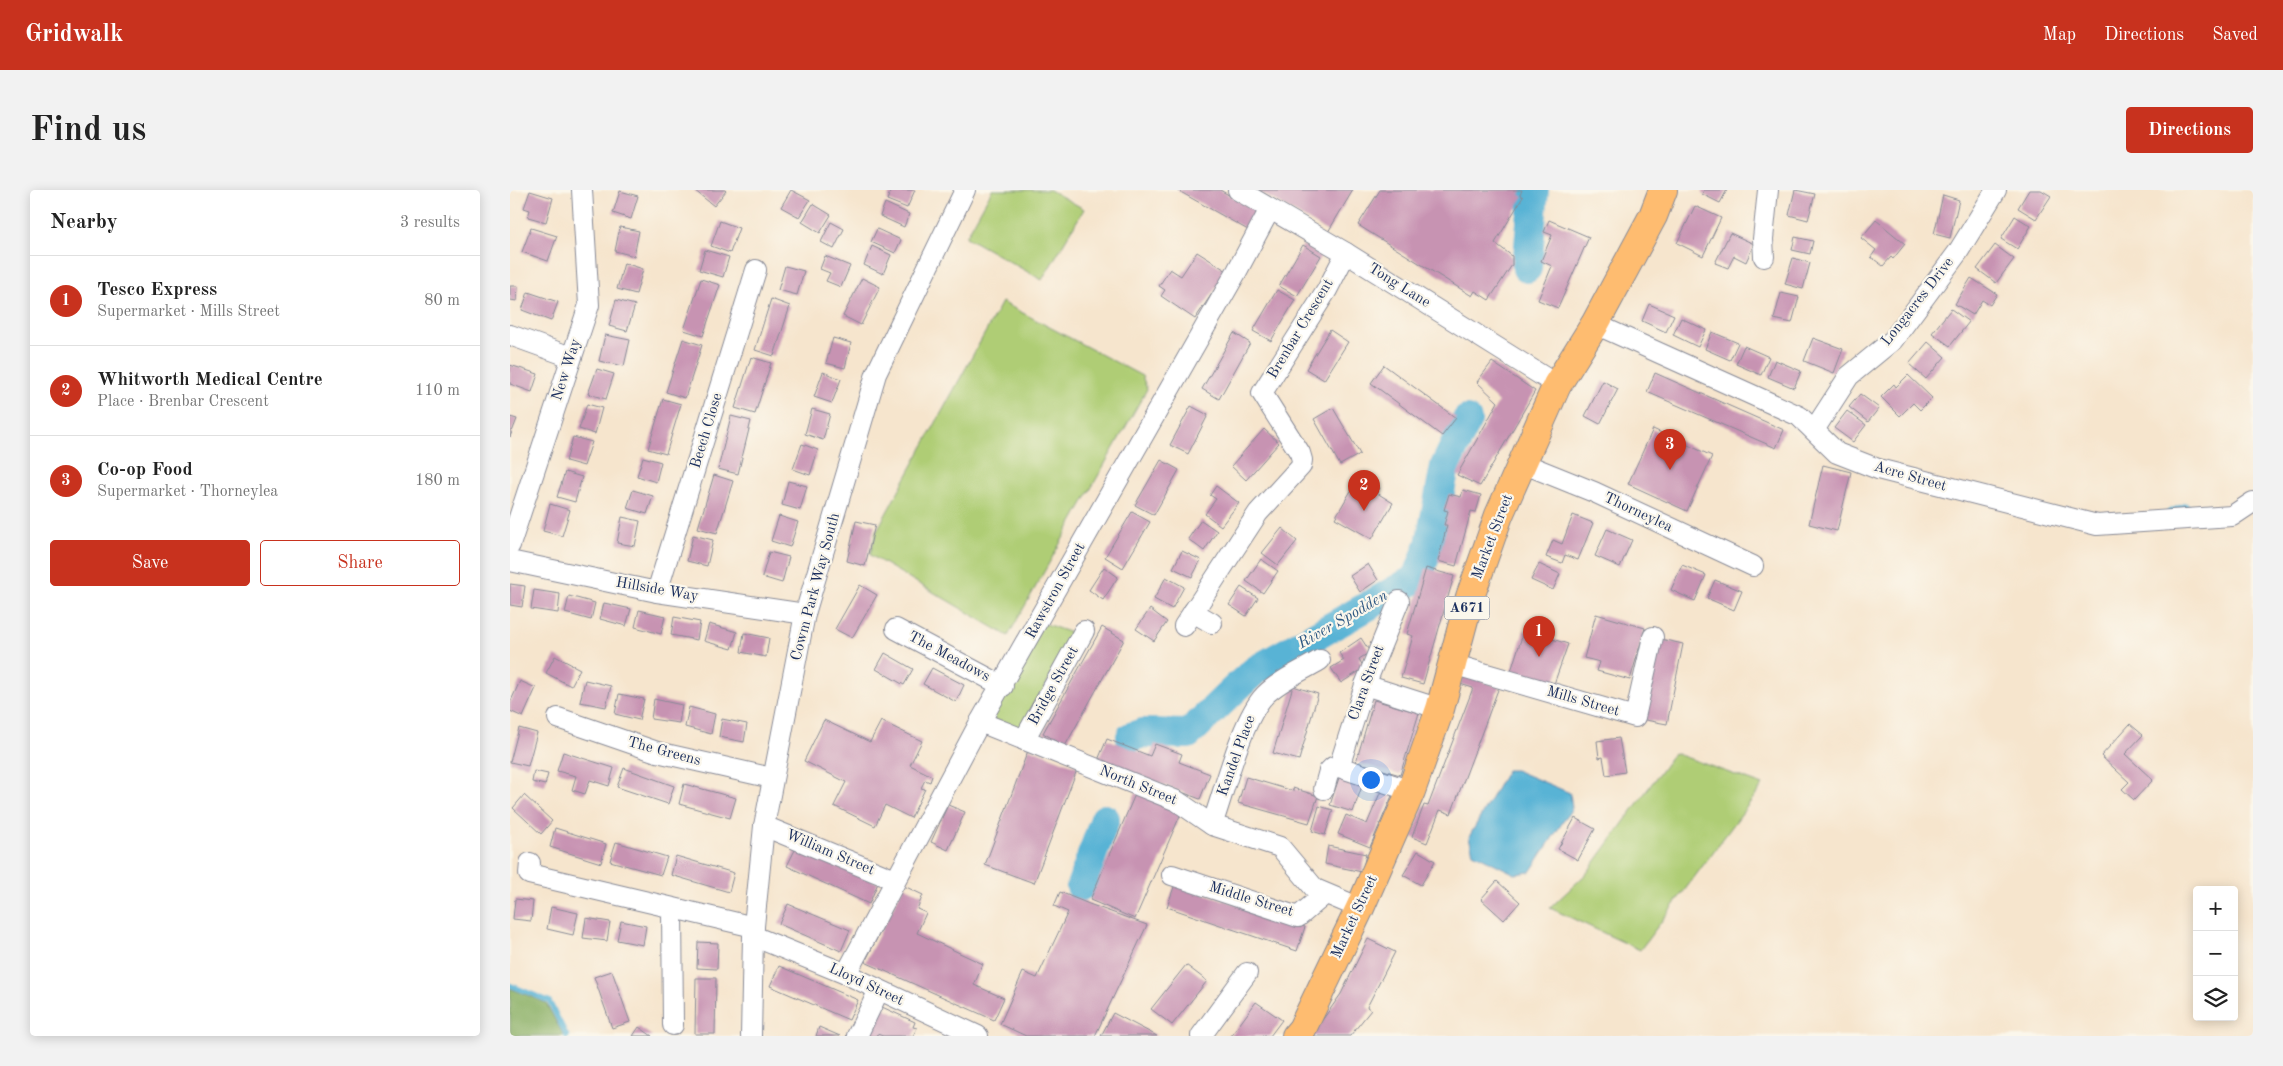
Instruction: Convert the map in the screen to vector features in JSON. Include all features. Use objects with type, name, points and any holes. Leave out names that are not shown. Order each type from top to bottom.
[{"type":"main road","name":"Market Street","points":[[1296,1036],[1302,1029],[1360,908],[1411,790],[1440,709],[1470,597],[1499,516],[1557,386],[1595,324],[1654,216],[1663,190]]},
{"type":"street","name":"New Way","points":[[510,545],[589,305],[582,190]]},
{"type":"street","name":"Cowm Park Way South","points":[[751,1036],[754,932],[764,826],[805,614],[876,374],[965,190]]},
{"type":"street","name":"Tong Lane","points":[[1238,190],[1346,253],[1557,386]]},
{"type":"street","points":[[1764,256],[1768,190]]},
{"type":"street","name":"Longacres Drive","points":[[1814,430],[1849,376],[1893,340],[1958,252],[1996,190]]},
{"type":"street","name":"Rawstron Street","points":[[846,974],[980,722],[1270,209]]},
{"type":"street","name":"Brenbar Crescent","points":[[1212,623],[1189,619],[1258,513],[1301,466],[1300,453],[1262,393],[1326,290],[1346,253]]},
{"type":"street","name":"Beech Close","points":[[657,592],[756,270]]},
{"type":"street","name":"Acre Street","points":[[1595,324],[1799,416],[1837,453],[1878,469],[2096,525],[2232,516],[2253,502]]},
{"type":"street","points":[[510,335],[571,357]]},
{"type":"street","name":"Thorneylea","points":[[1522,463],[1594,492],[1753,566]]},
{"type":"street","name":"Hillside Way","points":[[510,561],[657,592],[805,614]]},
{"type":"street","name":"Clara Street","points":[[1339,767],[1365,685],[1399,601]]},
{"type":"street","name":"The Meadows","points":[[896,628],[1002,686]]},
{"type":"street","name":"Bridge Street","points":[[1024,740],[1084,631]]},
{"type":"street","name":"Mills Street","points":[[1452,664],[1636,718],[1652,637]]},
{"type":"street","name":"Kandel Place","points":[[1212,825],[1244,732],[1258,702],[1276,686],[1320,660]]},
{"type":"street","points":[[1365,685],[1440,709]]},
{"type":"street","name":"The Greens","points":[[558,718],[657,752],[772,778]]},
{"type":"street","name":"North Street","points":[[980,722],[1177,801],[1212,825],[1280,847],[1308,882],[1324,895],[1360,908]]},
{"type":"street","points":[[1324,789],[1329,771],[1333,767],[1339,767],[1411,790]]},
{"type":"street","name":"William Street","points":[[764,826],[895,880]]},
{"type":"street","name":"Lloyd Street","points":[[530,863],[529,874],[672,908],[754,932],[978,1036]]},
{"type":"street","name":"Middle Street","points":[[1172,875],[1298,917],[1324,895]]},
{"type":"street","points":[[672,908],[673,1025]]},
{"type":"street","points":[[1201,1036],[1246,973]]},
{"type":"street","points":[[857,1036],[879,990]]},
{"type":"green space","points":[[992,190],[1050,190],[1084,209],[1042,280],[966,237]]},
{"type":"green space","points":[[1002,302],[1142,376],[1147,389],[1008,636],[870,555],[876,532]]},
{"type":"green space","points":[[1043,623],[1074,634],[1021,731],[992,719]]},
{"type":"green space","points":[[1674,753],[1763,785],[1640,950],[1550,908],[1587,873]]},
{"type":"green space","points":[[510,988],[546,1003],[564,1036],[510,1036]]},
{"type":"water","points":[[1507,770],[1515,770],[1570,793],[1572,808],[1530,872],[1515,874],[1473,853],[1469,837]]},
{"type":"building","points":[[694,190],[725,190],[726,191],[714,206]]},
{"type":"building","points":[[791,190],[810,200],[799,217],[781,207]]},
{"type":"building","points":[[891,190],[915,190],[907,208],[887,200]]},
{"type":"building","points":[[1177,190],[1220,190],[1258,212],[1248,230]]},
{"type":"building","points":[[1257,190],[1353,190],[1328,232]]},
{"type":"building","points":[[1380,190],[1522,190],[1520,195],[1523,197],[1495,243],[1512,256],[1512,265],[1489,300],[1475,291],[1472,296],[1358,225]]},
{"type":"building","points":[[1704,190],[1727,190],[1720,203],[1702,194]]},
{"type":"building","points":[[1795,190],[1815,194],[1808,220],[1789,215]]},
{"type":"building","points":[[2029,190],[2041,190],[2051,196],[2036,219],[2018,208]]},
{"type":"building","points":[[530,191],[553,198],[546,222],[528,217],[530,210],[524,208]]},
{"type":"building","points":[[620,191],[638,196],[631,219],[613,213]]},
{"type":"building","points":[[1943,195],[1959,200],[1950,238],[1934,234]]},
{"type":"building","points":[[885,203],[909,214],[904,227],[880,216]]},
{"type":"building","points":[[813,204],[831,215],[820,233],[802,222]]},
{"type":"building","points":[[1695,206],[1721,218],[1703,256],[1677,243]]},
{"type":"building","points":[[2015,216],[2031,226],[2017,249],[2001,239]]},
{"type":"building","points":[[1549,220],[1589,237],[1558,308],[1538,300],[1552,266],[1541,261],[1552,235],[1544,232]]},
{"type":"building","points":[[1876,220],[1905,244],[1893,259],[1891,257],[1883,266],[1871,257],[1876,250],[1861,238]]},
{"type":"building","points":[[720,221],[739,228],[730,253],[711,246]]},
{"type":"building","points":[[831,222],[844,229],[834,249],[821,242]]},
{"type":"building","points":[[620,227],[639,231],[634,256],[615,251]]},
{"type":"building","points":[[531,228],[557,236],[548,261],[522,252]]},
{"type":"building","points":[[877,229],[901,240],[895,253],[871,242]]},
{"type":"building","points":[[1730,233],[1754,244],[1746,262],[1734,256],[1728,268],[1715,263]]},
{"type":"building","points":[[1795,237],[1813,241],[1810,254],[1792,250]]},
{"type":"building","points":[[1303,245],[1321,256],[1297,296],[1279,286]]},
{"type":"building","points":[[1995,245],[2014,259],[1996,283],[1977,269]]},
{"type":"building","points":[[872,246],[891,255],[883,274],[864,265]]},
{"type":"building","points":[[705,250],[729,257],[723,277],[699,270]]},
{"type":"building","points":[[1197,252],[1227,271],[1195,319],[1161,296],[1165,290],[1159,286],[1170,269],[1181,276]]},
{"type":"building","points":[[825,256],[850,266],[841,287],[826,281],[830,273],[820,269]]},
{"type":"building","points":[[1793,258],[1810,263],[1803,289],[1785,284]]},
{"type":"building","points":[[624,263],[643,269],[636,294],[617,289]]},
{"type":"building","points":[[785,266],[804,271],[797,295],[778,290]]},
{"type":"building","points":[[862,278],[880,287],[861,325],[843,316]]},
{"type":"building","points":[[1971,278],[1997,294],[1990,305],[1982,300],[1973,315],[1955,304]]},
{"type":"building","points":[[701,279],[720,285],[703,336],[684,330]]},
{"type":"building","points":[[510,286],[518,286],[517,301],[510,300]]},
{"type":"building","points":[[1277,290],[1295,300],[1271,341],[1253,331]]},
{"type":"building","points":[[528,292],[558,302],[551,321],[522,310]]},
{"type":"building","points":[[1781,293],[1799,297],[1792,323],[1774,319]]},
{"type":"building","points":[[771,299],[790,306],[774,356],[755,350]]},
{"type":"building","points":[[616,300],[635,305],[627,331],[609,326]]},
{"type":"building","points":[[1649,304],[1674,315],[1666,332],[1642,321]]},
{"type":"building","points":[[1951,309],[1969,322],[1950,346],[1932,333]]},
{"type":"building","points":[[1681,318],[1706,330],[1698,347],[1673,335]]},
{"type":"building","points":[[1330,330],[1348,342],[1324,380],[1306,369]]},
{"type":"building","points":[[1712,332],[1738,343],[1730,360],[1705,349]]},
{"type":"building","points":[[1234,333],[1250,343],[1219,399],[1202,389]]},
{"type":"building","points":[[605,335],[630,340],[624,366],[599,361]]},
{"type":"building","points":[[833,338],[851,343],[845,368],[826,363]]},
{"type":"building","points":[[1813,338],[1843,349],[1834,373],[1804,361]]},
{"type":"building","points":[[683,339],[702,345],[685,398],[666,392]]},
{"type":"building","points":[[1928,342],[1945,357],[1926,379],[1909,364]]},
{"type":"building","points":[[1744,346],[1769,357],[1761,375],[1736,364]]},
{"type":"building","points":[[751,357],[771,363],[755,414],[735,408]]},
{"type":"building","points":[[1775,360],[1801,371],[1794,388],[1768,377]]},
{"type":"building","points":[[1492,362],[1535,391],[1480,486],[1457,475],[1498,402],[1477,382]]},
{"type":"building","points":[[510,365],[538,374],[532,392],[510,384]]},
{"type":"building","points":[[1384,365],[1456,418],[1442,436],[1371,383]]},
{"type":"building","points":[[597,369],[614,374],[606,399],[588,394]]},
{"type":"building","points":[[823,372],[841,379],[832,403],[814,397]]},
{"type":"building","points":[[1655,373],[1784,430],[1776,448],[1647,392]]},
{"type":"building","points":[[1908,375],[1932,398],[1920,410],[1913,403],[1900,416],[1881,397],[1894,384],[1896,387]]},
{"type":"building","points":[[1603,381],[1618,389],[1600,424],[1585,416]]},
{"type":"building","points":[[1860,394],[1879,408],[1868,422],[1849,407]]},
{"type":"building","points":[[663,399],[681,404],[666,454],[648,449]]},
{"type":"building","points":[[587,404],[602,408],[595,434],[579,429]]},
{"type":"building","points":[[1191,406],[1208,415],[1188,454],[1170,445]]},
{"type":"building","points":[[1333,408],[1360,454],[1340,465],[1314,419]]},
{"type":"building","points":[[812,409],[830,414],[823,440],[805,434]]},
{"type":"building","points":[[1847,411],[1866,425],[1853,442],[1834,428]]},
{"type":"building","points":[[731,416],[751,421],[738,474],[718,469]]},
{"type":"building","points":[[510,417],[517,419],[510,437]]},
{"type":"building","points":[[1264,429],[1279,443],[1246,480],[1231,466]]},
{"type":"building","points":[[1653,429],[1712,456],[1687,511],[1628,484]]},
{"type":"building","points":[[573,437],[592,442],[584,466],[566,461]]},
{"type":"building","points":[[802,444],[818,450],[810,475],[793,469]]},
{"type":"building","points":[[643,457],[661,462],[656,482],[637,476]]},
{"type":"building","points":[[1161,460],[1179,470],[1154,515],[1135,505]]},
{"type":"building","points":[[1823,465],[1851,472],[1837,531],[1809,524]]},
{"type":"building","points":[[565,472],[582,477],[575,502],[557,497]]},
{"type":"building","points":[[714,475],[733,481],[717,533],[698,528]]},
{"type":"building","points":[[1359,477],[1380,488],[1377,493],[1393,503],[1372,539],[1335,518]]},
{"type":"building","points":[[788,481],[807,486],[800,510],[782,505]]},
{"type":"building","points":[[1216,486],[1239,503],[1221,526],[1205,514],[1216,499],[1210,495]]},
{"type":"building","points":[[633,490],[653,496],[647,514],[627,508]]},
{"type":"building","points":[[1463,490],[1481,495],[1476,512],[1471,511],[1456,566],[1438,561],[1447,525],[1444,525],[1448,511],[1444,510],[1449,494],[1461,497]]},
{"type":"building","points":[[550,504],[570,510],[562,536],[543,531]]},
{"type":"building","points":[[1132,512],[1150,522],[1123,568],[1105,557]]},
{"type":"building","points":[[1573,515],[1593,523],[1578,560],[1565,555],[1562,563],[1546,557],[1553,540],[1562,544]]},
{"type":"building","points":[[779,516],[798,522],[790,547],[771,541]]},
{"type":"building","points":[[622,517],[640,521],[635,546],[617,543]]},
{"type":"building","points":[[1201,520],[1217,531],[1204,551],[1188,539]]},
{"type":"building","points":[[856,521],[875,525],[865,566],[847,561]]},
{"type":"building","points":[[1282,528],[1297,541],[1278,565],[1262,553]]},
{"type":"building","points":[[1607,529],[1632,540],[1620,567],[1595,556]]},
{"type":"building","points":[[693,535],[713,540],[707,566],[687,561]]},
{"type":"building","points":[[1182,551],[1201,560],[1192,577],[1173,568]]},
{"type":"building","points":[[769,552],[789,557],[782,583],[762,577]]},
{"type":"building","points":[[1261,559],[1278,571],[1263,593],[1246,581]]},
{"type":"building","points":[[1368,564],[1378,580],[1360,592],[1350,576]]},
{"type":"building","points":[[1539,564],[1560,574],[1553,590],[1531,580]]},
{"type":"building","points":[[1682,565],[1706,575],[1695,601],[1671,590]]},
{"type":"building","points":[[1104,567],[1118,577],[1103,600],[1089,590]]},
{"type":"building","points":[[1426,568],[1454,576],[1423,684],[1401,678],[1413,636],[1407,634]]},
{"type":"building","points":[[1166,577],[1184,587],[1172,609],[1154,599]]},
{"type":"building","points":[[1715,580],[1742,591],[1734,610],[1707,598]]},
{"type":"building","points":[[510,584],[525,586],[522,607],[510,605]]},
{"type":"building","points":[[860,585],[877,595],[852,638],[835,629]]},
{"type":"building","points":[[1241,587],[1258,598],[1246,616],[1229,605]]},
{"type":"building","points":[[534,590],[560,594],[558,613],[531,609]]},
{"type":"building","points":[[569,596],[595,603],[591,620],[565,613]]},
{"type":"building","points":[[604,603],[631,609],[626,626],[600,619]]},
{"type":"building","points":[[1150,609],[1167,622],[1154,641],[1136,629]]},
{"type":"building","points":[[639,610],[665,616],[661,634],[635,627]]},
{"type":"building","points":[[1596,614],[1645,628],[1630,680],[1597,671],[1600,662],[1584,658]]},
{"type":"building","points":[[674,617],[700,622],[697,640],[671,635]]},
{"type":"building","points":[[709,624],[737,632],[732,649],[704,641]]},
{"type":"building","points":[[1102,627],[1124,640],[1065,746],[1043,733]]},
{"type":"building","points":[[1524,630],[1568,644],[1554,684],[1511,671]]},
{"type":"building","points":[[744,633],[769,638],[766,657],[741,652]]},
{"type":"building","points":[[1361,638],[1370,652],[1359,659],[1364,668],[1341,683],[1331,668],[1344,660],[1339,653]]},
{"type":"building","points":[[1656,638],[1683,644],[1667,724],[1640,719]]},
{"type":"building","points":[[885,653],[913,669],[904,685],[876,669]]},
{"type":"building","points":[[555,656],[580,669],[571,686],[546,673]]},
{"type":"building","points":[[932,668],[964,685],[956,702],[923,684]]},
{"type":"building","points":[[1464,674],[1499,687],[1451,814],[1440,810],[1427,843],[1412,837],[1424,805],[1428,806],[1473,688],[1460,684]]},
{"type":"building","points":[[585,680],[611,686],[606,707],[580,702]]},
{"type":"building","points":[[520,681],[536,688],[523,717],[510,711],[510,703]]},
{"type":"building","points":[[1293,686],[1318,694],[1299,760],[1273,753]]},
{"type":"building","points":[[619,694],[644,699],[639,720],[615,714]]},
{"type":"building","points":[[654,699],[682,705],[679,723],[651,719]]},
{"type":"building","points":[[1374,700],[1419,713],[1400,775],[1356,762]]},
{"type":"building","points":[[689,707],[715,714],[711,734],[685,727]]},
{"type":"building","points":[[722,719],[747,724],[744,742],[719,737]]},
{"type":"building","points":[[824,720],[870,742],[881,721],[922,741],[910,765],[932,776],[930,782],[925,780],[921,788],[925,789],[911,818],[885,805],[875,826],[834,806],[846,782],[804,761]]},
{"type":"building","points":[[2130,724],[2143,735],[2125,754],[2153,780],[2134,800],[2122,789],[2129,782],[2101,756]]},
{"type":"building","points":[[519,728],[537,733],[528,766],[510,762]]},
{"type":"building","points":[[1619,738],[1625,772],[1606,775],[1603,757],[1599,758],[1597,741]]},
{"type":"building","points":[[1107,739],[1150,756],[1155,744],[1182,754],[1179,762],[1210,774],[1200,799],[1098,760]]},
{"type":"building","points":[[1029,748],[1078,767],[1034,883],[985,865]]},
{"type":"building","points":[[563,752],[614,768],[609,786],[590,780],[585,794],[572,790],[576,776],[557,771]]},
{"type":"building","points":[[624,768],[674,786],[668,804],[617,787]]},
{"type":"building","points":[[534,771],[548,774],[545,785],[532,782]]},
{"type":"building","points":[[1341,772],[1364,780],[1353,812],[1330,805]]},
{"type":"building","points":[[1246,777],[1293,791],[1293,788],[1318,796],[1309,823],[1238,803]]},
{"type":"building","points":[[684,784],[736,798],[730,818],[679,804]]},
{"type":"building","points":[[1383,786],[1394,791],[1370,847],[1338,834],[1346,815],[1367,824]]},
{"type":"building","points":[[1136,792],[1182,811],[1135,919],[1090,900]]},
{"type":"building","points":[[524,795],[552,821],[541,834],[513,808]]},
{"type":"building","points":[[948,805],[965,812],[948,850],[931,842]]},
{"type":"building","points":[[1319,806],[1333,810],[1325,835],[1312,831]]},
{"type":"building","points":[[1575,818],[1595,829],[1578,860],[1558,849]]},
{"type":"building","points":[[555,828],[606,844],[601,863],[550,847]]},
{"type":"building","points":[[616,842],[667,857],[661,875],[610,861]]},
{"type":"building","points":[[797,846],[878,883],[869,904],[787,866]]},
{"type":"building","points":[[1328,846],[1366,854],[1362,872],[1325,864]]},
{"type":"building","points":[[1418,851],[1435,861],[1421,885],[1403,875]]},
{"type":"building","points":[[676,856],[734,873],[729,892],[671,875]]},
{"type":"building","points":[[1497,881],[1520,902],[1504,920],[1481,899]]},
{"type":"building","points":[[1175,884],[1305,927],[1297,951],[1167,907]]},
{"type":"building","points":[[904,886],[923,895],[917,909],[926,913],[917,933],[983,964],[974,985],[1004,998],[994,1020],[865,962]]},
{"type":"building","points":[[1060,892],[1147,925],[1095,1036],[1026,1036],[1000,1024],[1023,972],[1037,978],[1068,912],[1054,906]]},
{"type":"building","points":[[515,899],[533,901],[531,921],[513,919]]},
{"type":"building","points":[[788,904],[850,930],[841,951],[779,924]]},
{"type":"building","points":[[551,907],[578,913],[573,935],[547,929]]},
{"type":"building","points":[[586,918],[610,922],[607,941],[583,938]]},
{"type":"building","points":[[621,921],[646,926],[643,945],[617,940]]},
{"type":"building","points":[[1368,939],[1395,952],[1367,1007],[1371,1010],[1350,1036],[1311,1036],[1341,994]]},
{"type":"building","points":[[698,942],[718,943],[717,969],[697,968]]},
{"type":"building","points":[[1186,965],[1207,981],[1172,1025],[1151,1009]]},
{"type":"building","points":[[779,966],[858,1000],[849,1020],[770,986]]},
{"type":"building","points":[[612,971],[630,1022],[612,1028],[594,977]]},
{"type":"building","points":[[696,978],[716,978],[715,1034],[695,1034]]},
{"type":"building","points":[[1256,1002],[1282,1020],[1270,1036],[1231,1036]]},
{"type":"building","points":[[882,1007],[915,1022],[913,1027],[917,1028],[913,1036],[883,1036],[877,1034],[876,1036],[868,1036]]},
{"type":"building","points":[[1113,1013],[1157,1036],[1101,1036]]},
{"type":"building","points":[[639,1027],[652,1036],[633,1036]]},
{"type":"building","points":[[819,1027],[840,1036],[816,1036]]},
{"type":"waterway","name":"River Spodden","points":[[1527,268],[1534,190]]},
{"type":"waterway","name":"River Spodden","points":[[1131,737],[1143,733],[1188,734],[1256,670],[1417,578],[1430,544],[1445,466],[1467,420]]},
{"type":"waterway","points":[[2169,512],[2185,505],[2198,510]]},
{"type":"waterway","name":"River Spodden","points":[[1081,886],[1105,819]]},
{"type":"waterway","points":[[510,985],[549,1001],[567,1036]]},
{"type":"place","name":"Co-op Food","points":[[1670,470]]},
{"type":"place","name":"Whitworth Medical Centre","points":[[1364,511]]},
{"type":"place","name":"Tesco Express","points":[[1539,657]]}]
